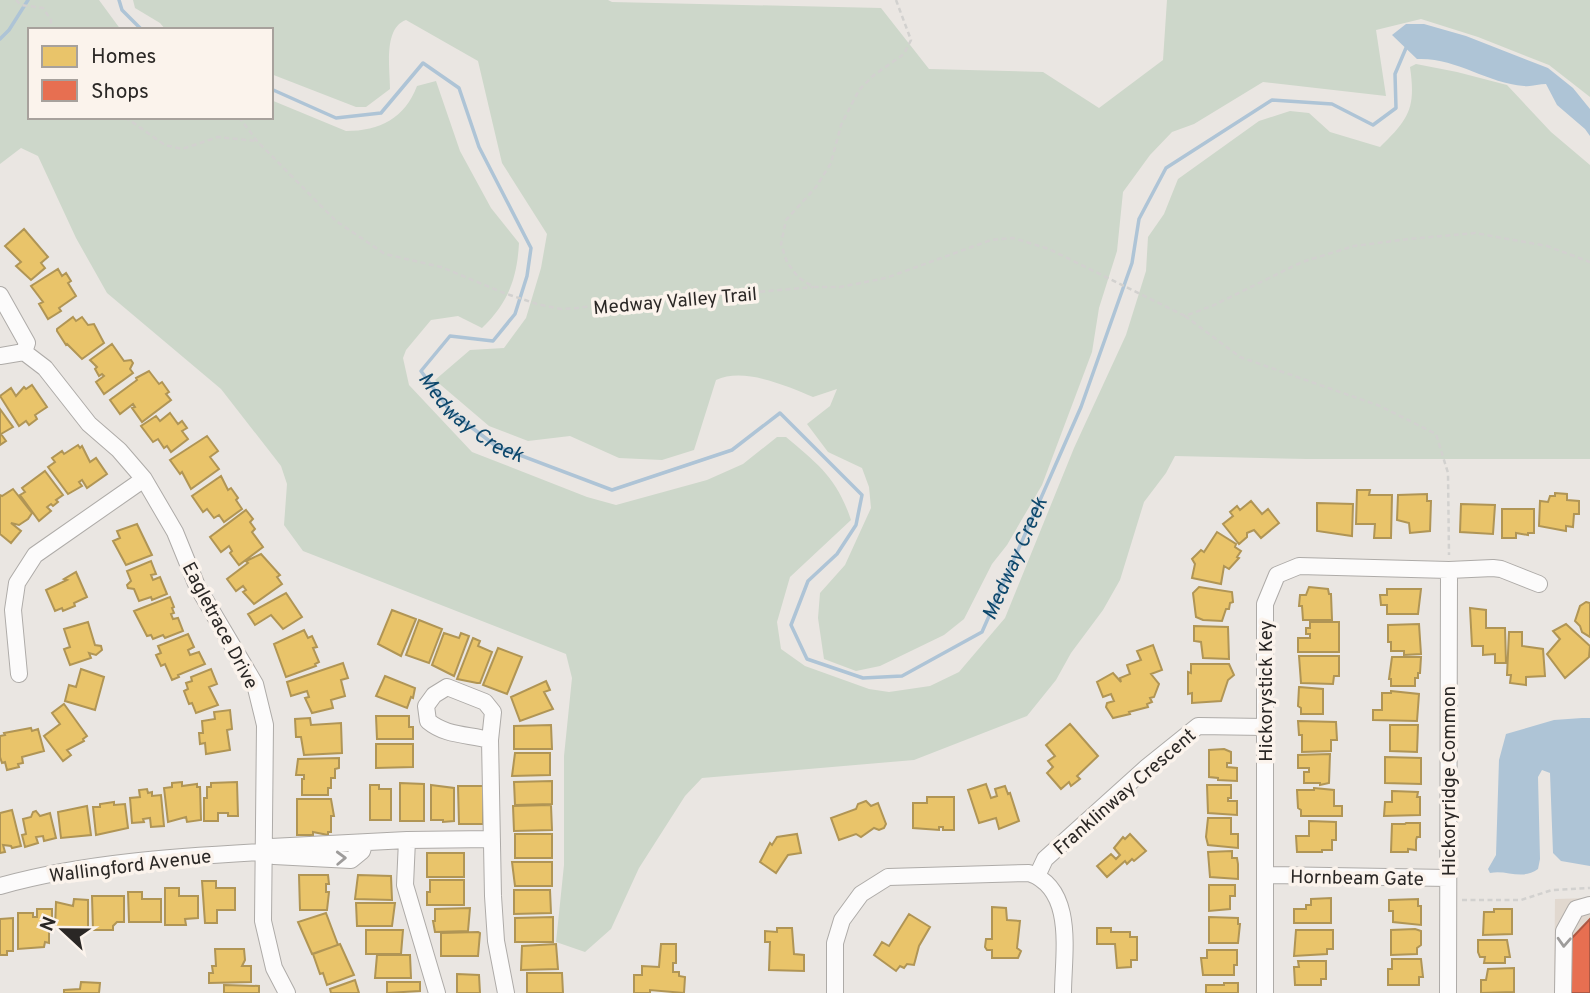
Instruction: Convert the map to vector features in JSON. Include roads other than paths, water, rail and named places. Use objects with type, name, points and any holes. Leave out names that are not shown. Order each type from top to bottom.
[{"type":"street","points":[[0,295],[27,344],[24,352],[0,356]]},
{"type":"street","name":"Eagletrace Drive","points":[[24,352],[45,368],[89,424],[119,450],[144,479],[175,532],[197,586],[255,684],[265,725],[263,921],[274,968],[287,993]]},
{"type":"street","points":[[19,674],[13,610],[18,583],[35,555],[144,479]]},
{"type":"street","name":"Hickorystick Key","points":[[1265,993],[1265,604],[1276,575],[1299,566],[1501,569],[1539,584]]},
{"type":"street","name":"Hickoryridge Common","points":[[1448,993],[1449,570]]},
{"type":"street","name":"Franklinway Crescent","points":[[1037,876],[1045,859],[1147,767],[1198,726],[1265,727]]},
{"type":"street","points":[[490,740],[496,941],[506,993]]},
{"type":"street","points":[[437,993],[405,885],[407,840],[492,839]]},
{"type":"street","name":"Wallingford Avenue","points":[[0,886],[30,878],[156,858],[262,852],[274,856],[351,860],[362,851],[364,844],[407,840]]},
{"type":"street","points":[[835,993],[835,943],[842,920],[861,894],[888,877],[1029,873],[1037,876],[1056,895],[1063,915],[1063,993]]},
{"type":"street","name":"Hornbeam Gate","points":[[1265,876],[1448,878]]},
{"type":"street","points":[[1563,993],[1564,931],[1576,909],[1590,905]]},
{"type":"water","points":[[1406,24],[1424,24],[1466,36],[1548,68],[1573,88],[1590,109],[1590,136],[1557,105],[1546,84],[1510,84],[1445,62],[1417,59],[1392,35]]},
{"type":"water","points":[[1590,718],[1590,866],[1561,861],[1553,853],[1550,773],[1542,770],[1538,777],[1538,869],[1526,874],[1490,873],[1488,869],[1496,855],[1499,760],[1506,734],[1554,720]]},
{"type":"waterway","points":[[0,39],[28,0]]},
{"type":"waterway","name":"Medway Creek","points":[[119,0],[122,10],[140,28]]},
{"type":"waterway","name":"Medway Creek","points":[[273,90],[336,118],[381,113],[423,63],[459,88],[479,147],[531,248],[527,276],[515,314],[493,341],[450,336],[421,371],[450,411],[496,446],[612,490],[732,450],[780,413],[862,495],[856,525],[837,554],[808,581],[791,625],[807,659],[863,678],[902,676],[982,632],[1081,407],[1132,263],[1139,219],[1166,168],[1272,100],[1332,104],[1373,125],[1396,108],[1395,74],[1406,48]]}]
